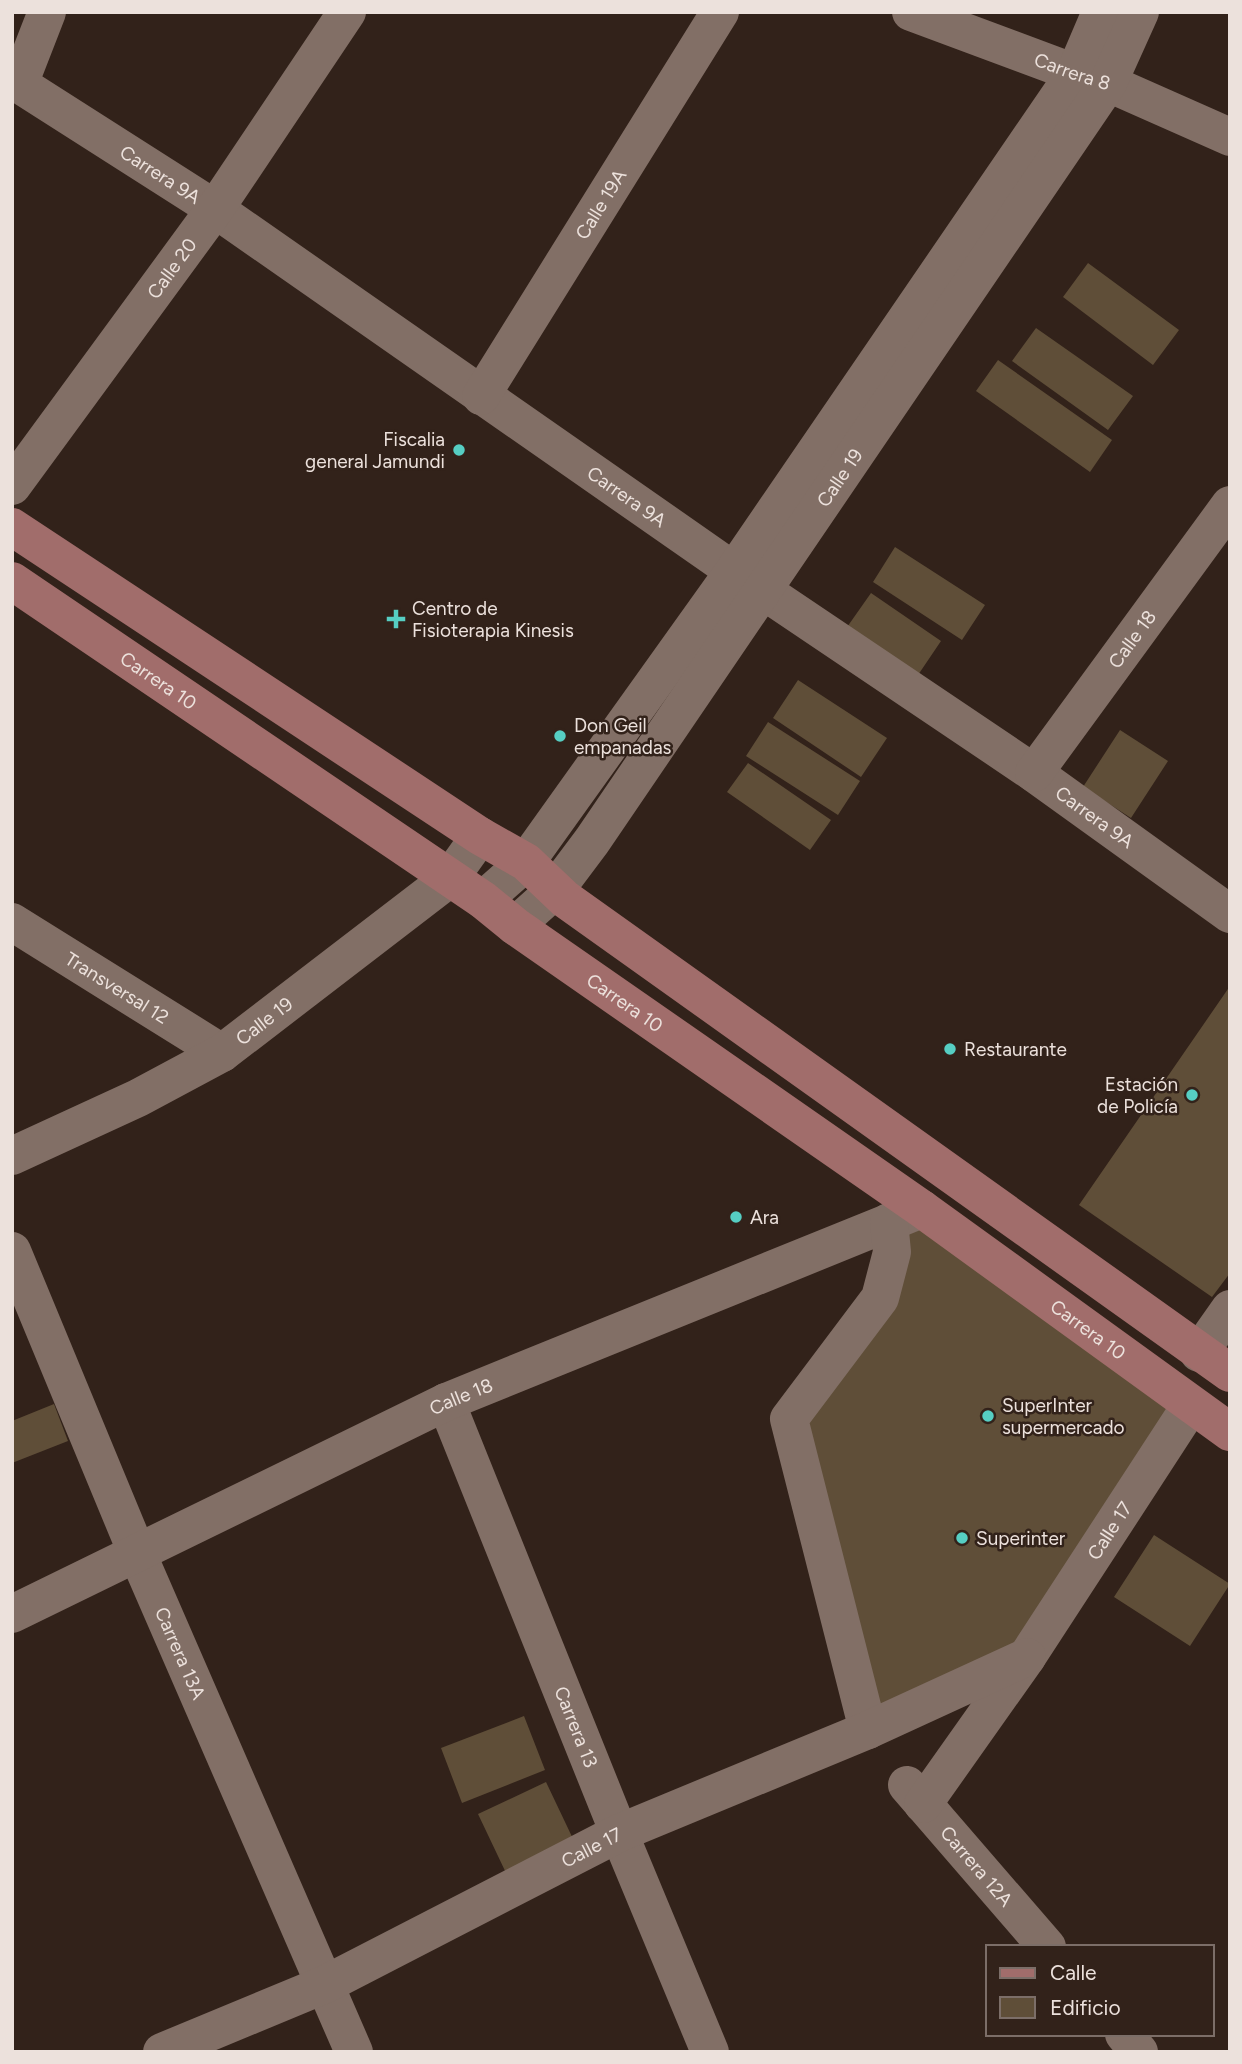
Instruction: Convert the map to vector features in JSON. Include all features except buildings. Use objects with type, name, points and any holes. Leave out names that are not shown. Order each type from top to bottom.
[{"type":"main road","points":[[12,527],[480,836],[526,862],[565,899],[1214,1363]]},
{"type":"main road","name":"Carrera 10","points":[[12,581],[483,901],[906,1215],[1230,1432]]},
{"type":"street","name":"Carrera 9A","points":[[47,12],[19,84],[215,209],[481,396],[1034,772],[1230,914]]},
{"type":"street","name":"Calle 20","points":[[12,486],[215,209],[347,12]]},
{"type":"street","name":"Calle 19A","points":[[481,396],[720,12]]},
{"type":"street","name":"Carrera 8","points":[[911,12],[1092,78],[1230,137]]},
{"type":"street","name":"Calle 19","points":[[1092,78],[1101,12]]},
{"type":"street","name":"Calle 19","points":[[515,926],[556,889],[592,841],[749,580],[1092,78],[1140,12]]},
{"type":"street","name":"Calle 18","points":[[1034,772],[1228,513]]},
{"type":"street","name":"Calle 19","points":[[483,901],[526,862],[749,580]]},
{"type":"street","name":"Calle 19","points":[[12,1156],[138,1098],[222,1053],[450,878],[480,836]]},
{"type":"street","name":"Transversal 12","points":[[12,922],[222,1053]]},
{"type":"street","name":"Calle 18","points":[[12,1614],[446,1402],[906,1215]]},
{"type":"street","points":[[868,1730],[789,1419],[880,1298],[892,1252],[906,1215]]},
{"type":"street","name":"Carrera 13A","points":[[12,1251],[137,1553],[354,2052]]},
{"type":"street","points":[[1214,1363],[1230,1309]]},
{"type":"street","name":"Carrera 13","points":[[446,1402],[710,2052]]},
{"type":"street","name":"Calle 17","points":[[915,1794],[1027,1657],[1191,1405]]},
{"type":"street","name":"Calle 17","points":[[162,2052],[326,1984],[619,1833],[868,1730],[1027,1657]]},
{"type":"street","name":"Carrera 12A","points":[[915,1794],[1045,1945]]},
{"type":"street","points":[[1126,2036],[1139,2052]]},
{"type":"place","name":"Fiscalia general Jamundi","points":[[459,450]]},
{"type":"place","name":"Centro de Fisioterapia Kinesis","points":[[396,619]]},
{"type":"place","name":"Don Geil empanadas","points":[[560,736]]},
{"type":"place","name":"Restaurante","points":[[950,1049]]},
{"type":"place","name":"Estación de Policía","points":[[1192,1095]]},
{"type":"place","name":"Ara","points":[[736,1217]]},
{"type":"place","name":"SuperInter supermercado","points":[[988,1416]]},
{"type":"place","name":"Superinter","points":[[962,1538]]}]
